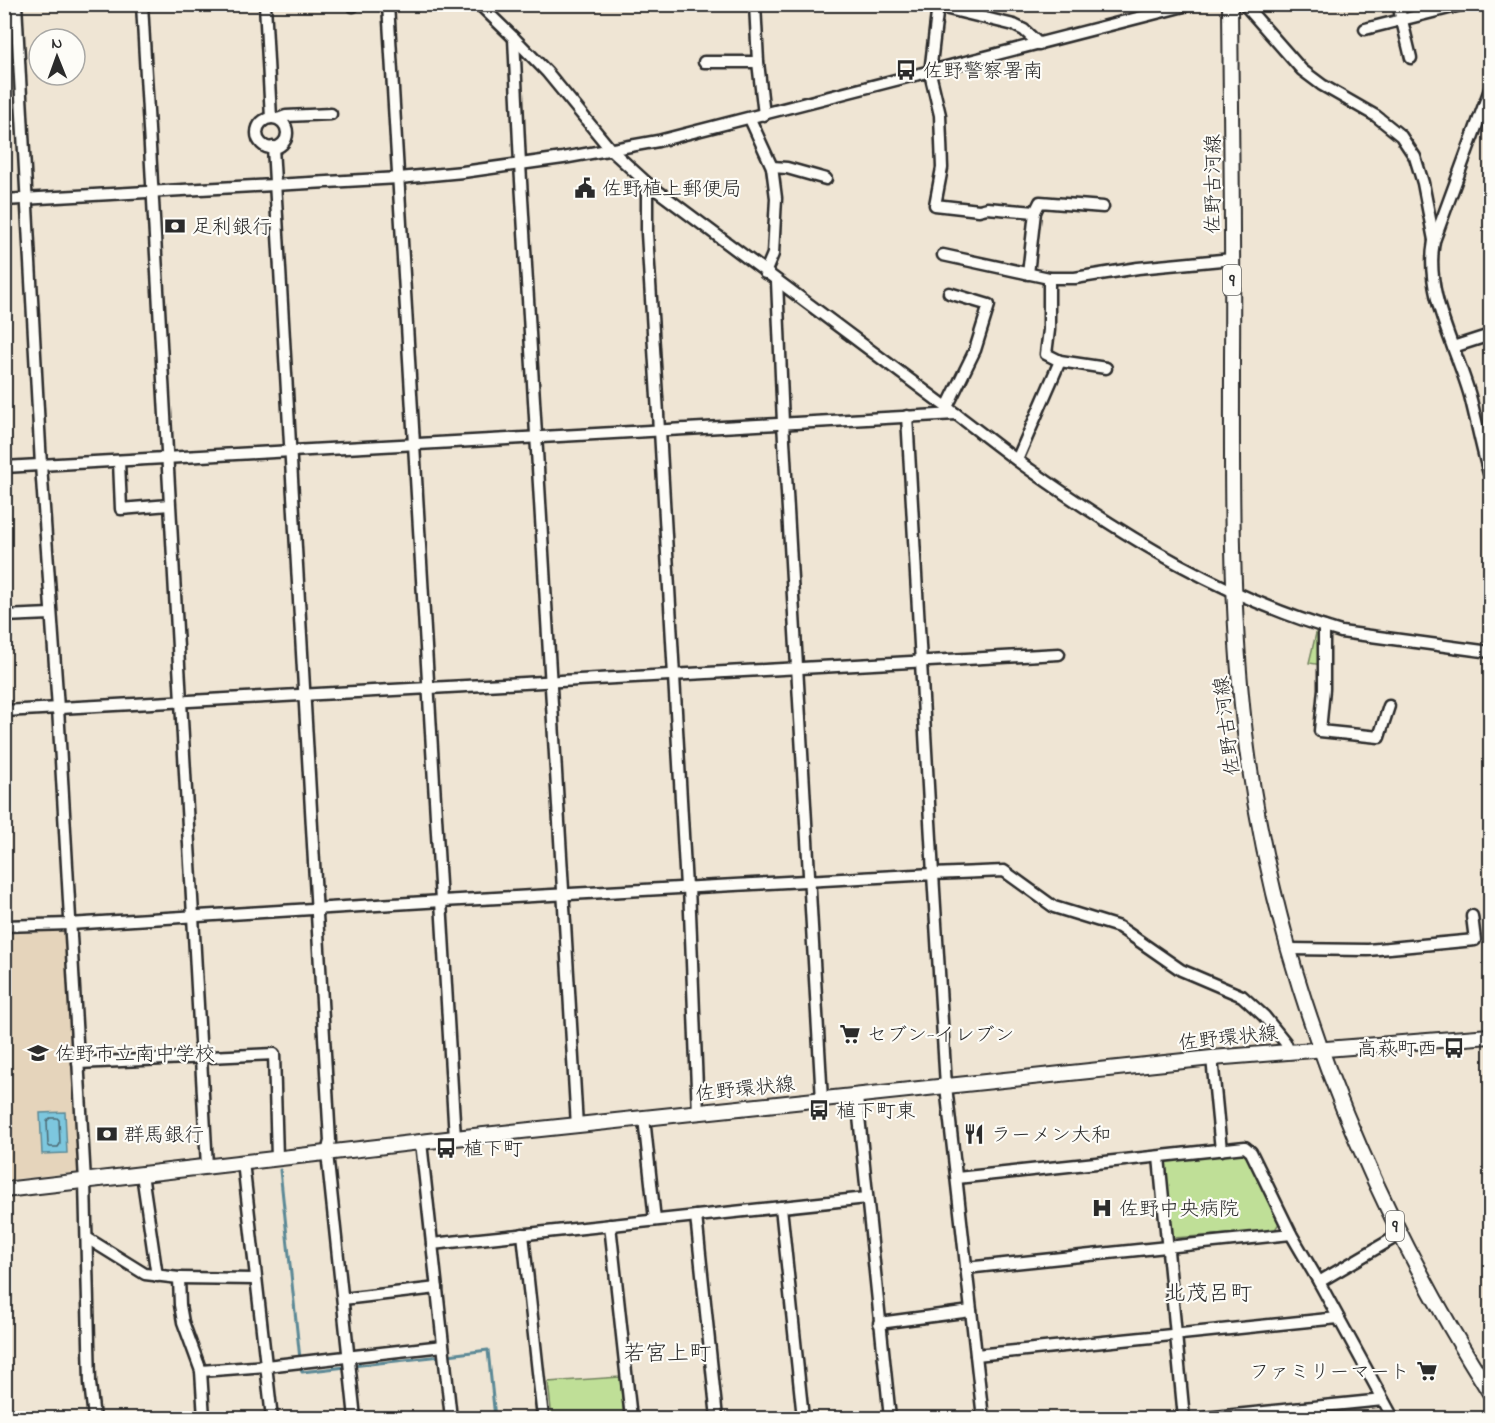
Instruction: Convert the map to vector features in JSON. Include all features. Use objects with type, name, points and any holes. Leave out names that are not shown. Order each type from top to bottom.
[{"type":"main road","name":"佐野古河線","points":[[1230,4],[1233,592],[1247,751],[1267,862],[1289,949],[1344,1115],[1400,1235],[1435,1302],[1491,1393]]},
{"type":"main road","name":"佐野環状線","points":[[4,1190],[455,1138],[1212,1058],[1491,1036]]},
{"type":"street","points":[[16,4],[41,465],[58,708],[85,1181],[90,1383],[94,1419]]},
{"type":"street","points":[[142,4],[207,1166]]},
{"type":"street","points":[[265,4],[274,118],[285,126],[286,136],[280,145],[273,147],[262,144],[257,135],[260,123],[274,118],[285,116],[332,114]]},
{"type":"street","points":[[388,4],[455,1138]]},
{"type":"street","points":[[479,4],[547,72],[611,150],[646,183],[1017,460],[1140,543],[1233,592],[1324,627],[1341,632],[1491,652]]},
{"type":"street","points":[[755,4],[764,115]]},
{"type":"street","points":[[4,200],[399,178],[520,164],[611,150],[750,119],[1192,4]]},
{"type":"street","points":[[1244,4],[1302,70],[1322,85],[1376,116],[1401,136],[1415,157],[1423,183],[1434,241]]},
{"type":"street","points":[[1398,4],[1411,58]]},
{"type":"street","points":[[1365,29],[1466,4]]},
{"type":"street","points":[[1035,212],[987,208],[979,210],[935,205],[942,168],[937,100],[930,73],[935,5],[1014,25],[1024,30],[1039,44]]},
{"type":"street","points":[[514,38],[577,1126]]},
{"type":"street","points":[[704,62],[758,62]]},
{"type":"street","points":[[1490,473],[1469,394],[1432,279],[1431,256],[1434,241],[1485,121],[1491,89]]},
{"type":"street","points":[[750,119],[772,167],[776,198],[773,254],[765,273]]},
{"type":"street","points":[[273,147],[330,1141],[327,1153],[355,1419]]},
{"type":"street","points":[[772,167],[787,168],[826,179]]},
{"type":"street","points":[[646,183],[698,1113]]},
{"type":"street","points":[[1028,274],[1035,212],[1040,202],[1103,207]]},
{"type":"street","points":[[943,255],[1049,278],[1075,278],[1138,268],[1232,259]]},
{"type":"street","points":[[1049,278],[1049,330],[1046,354],[1060,361],[1106,368]]},
{"type":"street","points":[[777,281],[796,667],[822,1100]]},
{"type":"street","points":[[947,407],[975,351],[989,306],[950,293]]},
{"type":"street","points":[[1453,347],[1491,336]]},
{"type":"street","points":[[1017,460],[1060,361]]},
{"type":"street","points":[[4,467],[956,414]]},
{"type":"street","points":[[907,416],[946,1086],[983,1419]]},
{"type":"street","points":[[119,461],[121,509],[169,506]]},
{"type":"street","points":[[4,616],[51,614]]},
{"type":"street","points":[[1324,627],[1324,689],[1320,731],[1379,737],[1389,706]]},
{"type":"street","points":[[4,711],[1059,654]]},
{"type":"street","points":[[4,926],[1004,871],[1054,907],[1119,927],[1181,970],[1242,996],[1264,1016],[1285,1042],[1289,1051]]},
{"type":"street","points":[[1289,949],[1368,950],[1475,940],[1472,916]]},
{"type":"street","points":[[78,1064],[274,1054],[277,1158]]},
{"type":"street","points":[[1212,1058],[1221,1150]]},
{"type":"street","points":[[857,1097],[890,1419]]},
{"type":"street","points":[[644,1118],[655,1220]]},
{"type":"street","points":[[421,1142],[451,1419]]},
{"type":"street","points":[[957,1178],[1245,1147],[1251,1152],[1291,1234],[1393,1419]]},
{"type":"street","points":[[1159,1157],[1184,1419]]},
{"type":"street","points":[[243,1162],[272,1419]]},
{"type":"street","points":[[142,1174],[156,1276]]},
{"type":"street","points":[[432,1244],[867,1198]]},
{"type":"street","points":[[781,1207],[803,1419]]},
{"type":"street","points":[[696,1216],[717,1419]]},
{"type":"street","points":[[610,1225],[631,1419]]},
{"type":"street","points":[[523,1234],[543,1419]]},
{"type":"street","points":[[966,1268],[1291,1234]]},
{"type":"street","points":[[1319,1282],[1400,1235]]},
{"type":"street","points":[[87,1238],[145,1274],[179,1278],[255,1279]]},
{"type":"street","points":[[179,1278],[183,1322],[201,1371],[204,1419]]},
{"type":"street","points":[[343,1299],[437,1288]]},
{"type":"street","points":[[879,1323],[970,1311]]},
{"type":"street","points":[[976,1355],[1338,1318]]},
{"type":"street","points":[[201,1371],[443,1346]]},
{"type":"street","points":[[1204,1419],[1383,1400]]},
{"type":"shaded area","name":"佐野市立南中学校","points":[[64,931],[78,1172],[5,1180],[5,934]]},
{"type":"green space","points":[[1317,629],[1322,634],[1322,665],[1309,663]]},
{"type":"green space","points":[[1244,1152],[1280,1222],[1274,1231],[1172,1238],[1164,1161]]},
{"type":"green space","points":[[620,1377],[624,1418],[552,1418],[548,1382]]},
{"type":"water","points":[[65,1112],[67,1153],[42,1154],[40,1113]]},
{"type":"waterway","points":[[280,1170],[300,1359]]},
{"type":"waterway","points":[[448,1355],[488,1350],[495,1418]]},
{"type":"waterway","points":[[352,1366],[441,1356]]},
{"type":"waterway","points":[[301,1366],[302,1372],[346,1367]]},
{"type":"place","name":"佐野警察署南","points":[[906,70]]},
{"type":"place","name":"佐野植上郵便局","points":[[585,188]]},
{"type":"place","name":"足利銀行","points":[[175,226]]},
{"type":"place","name":"セブン-イレブン","points":[[850,1034]]},
{"type":"place","name":"高萩町西","points":[[1454,1048]]},
{"type":"place","name":"佐野市立南中学校","points":[[38,1053]]},
{"type":"place","name":"植下町東","points":[[819,1110]]},
{"type":"place","name":"群馬銀行","points":[[107,1134]]},
{"type":"place","name":"ラーメン大和","points":[[974,1134]]},
{"type":"place","name":"植下町","points":[[446,1148]]},
{"type":"place","name":"佐野中央病院","points":[[1102,1208]]},
{"type":"place","name":"ファミリーマート","points":[[1427,1371]]},
{"type":"district","name":"北茂呂町","points":[[1208,1292]]},
{"type":"district","name":"若宮上町","points":[[667,1352]]}]
